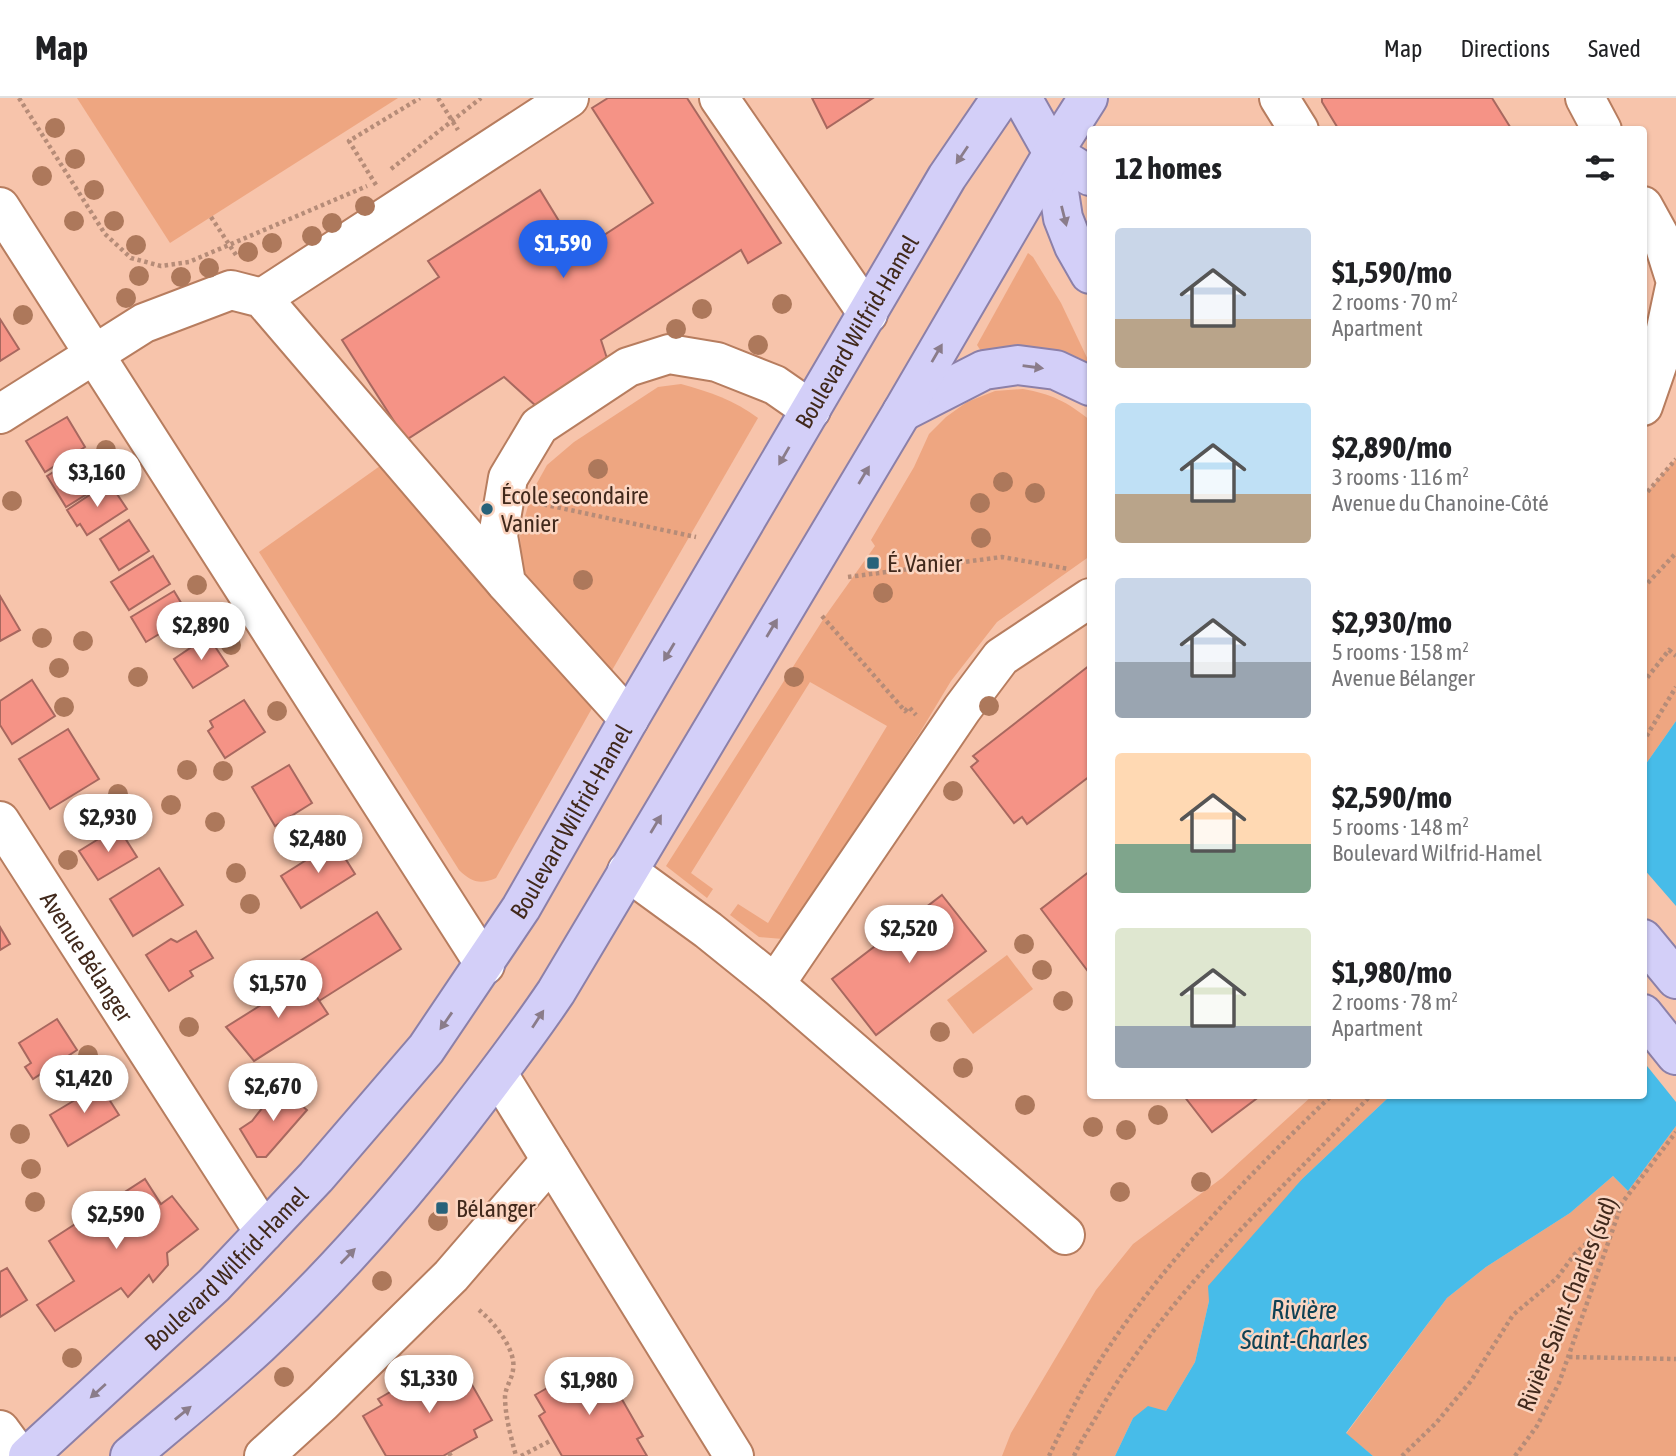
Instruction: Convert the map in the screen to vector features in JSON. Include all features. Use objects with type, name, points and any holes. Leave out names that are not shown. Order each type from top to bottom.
[{"type":"main road","name":"Boulevard Wilfrid-Hamel","points":[[28,1456],[214,1285],[316,1177],[426,1049],[485,965],[540,876],[947,177],[1001,98]]},
{"type":"main road","points":[[1022,98],[1053,153],[1063,218],[1087,269]]},
{"type":"main road","points":[[130,1456],[207,1392],[320,1285],[424,1168],[498,1074],[555,992],[1088,98]]},
{"type":"main road","points":[[1053,153],[1087,174]]},
{"type":"main road","points":[[902,412],[984,370],[1018,365],[1056,370],[1087,385]]},
{"type":"main road","points":[[1647,944],[1676,979]]},
{"type":"main road","points":[[1647,1019],[1676,1055]]},
{"type":"street","points":[[0,414],[144,324],[247,294],[384,198],[569,98]]},
{"type":"street","points":[[719,98],[868,314]]},
{"type":"street","points":[[1279,98],[1296,126]]},
{"type":"street","points":[[1585,98],[1600,126]]},
{"type":"street","points":[[0,207],[485,965]]},
{"type":"street","points":[[1647,212],[1664,244],[1676,282],[1660,357],[1647,394]]},
{"type":"street","points":[[247,294],[629,719]]},
{"type":"street","points":[[506,583],[498,536],[508,478],[539,426],[628,367],[669,354],[717,362],[775,385],[811,410]]},
{"type":"street","points":[[775,984],[962,709],[1001,657],[1084,585]]},
{"type":"street","name":"Avenue Bélanger","points":[[0,821],[264,1232]]},
{"type":"street","points":[[627,871],[708,930],[775,984],[1065,1235]]},
{"type":"street","points":[[498,1074],[734,1456]]},
{"type":"street","points":[[264,1456],[451,1276],[551,1160]]},
{"type":"street","points":[[0,1430],[19,1456]]},
{"type":"path","points":[[19,98],[105,234],[131,258],[161,266],[188,262],[228,243],[384,198],[481,98]]},
{"type":"path","points":[[384,198],[349,141],[420,98]]},
{"type":"path","points":[[211,217],[238,258],[247,294]]},
{"type":"path","points":[[1647,492],[1676,458]]},
{"type":"path","points":[[505,496],[697,537]]},
{"type":"path","points":[[1647,584],[1676,553]]},
{"type":"path","points":[[848,577],[1002,556],[1084,585]]},
{"type":"path","points":[[822,616],[905,711],[909,707],[940,742]]},
{"type":"path","points":[[1647,678],[1669,650],[1676,656]]},
{"type":"path","points":[[1647,735],[1676,687]]},
{"type":"path","points":[[1049,1456],[1110,1345],[1165,1271],[1239,1189],[1328,1099]]},
{"type":"path","points":[[1074,1456],[1117,1381],[1166,1313],[1246,1223],[1367,1099]]},
{"type":"path","name":"Rivière Saint-Charles (sud)","points":[[1515,1456],[1537,1426],[1569,1357],[1622,1203],[1676,1132]]},
{"type":"path","points":[[1402,1456],[1436,1423],[1471,1381],[1513,1315],[1557,1278],[1574,1255],[1622,1203]]},
{"type":"path","points":[[478,1310],[498,1330],[511,1354],[514,1367],[505,1402],[516,1456]]},
{"type":"path","points":[[1569,1357],[1676,1359]]},
{"type":"path","points":[[521,1456],[552,1440]]},
{"type":"shaded area","points":[[77,98],[398,98],[170,243]]},
{"type":"shaded area","points":[[1028,253],[1061,303],[1087,358],[1087,374],[983,354],[977,345]]},
{"type":"shaded area","points":[[681,384],[721,397],[758,418],[607,679],[525,584],[521,566],[520,534],[532,492],[547,465],[574,442],[658,387]]},
{"type":"shaded area","points":[[1023,389],[1042,393],[1074,408],[1087,418],[1087,558],[997,622],[951,681],[919,734],[783,939],[759,937],[730,915],[738,904],[768,923],[887,726],[810,682],[691,873],[713,889],[707,898],[666,866],[826,615],[875,546],[871,540],[914,467],[929,434],[967,402],[995,391]]},
{"type":"shaded area","points":[[1676,459],[1676,721],[1647,762],[1647,492]]},
{"type":"shaded area","points":[[387,461],[595,703],[496,878],[490,880],[476,881],[459,870],[259,552]]},
{"type":"shaded area","points":[[1007,955],[1033,989],[973,1034],[947,1000]]},
{"type":"shaded area","points":[[1309,1099],[1387,1099],[1302,1179],[1209,1301],[1195,1362],[1166,1411],[1133,1418],[1115,1456],[1002,1456],[1011,1433],[1096,1290],[1133,1244],[1222,1178]]},
{"type":"shaded area","points":[[1676,1126],[1676,1456],[1373,1456],[1346,1434],[1447,1298],[1486,1267],[1570,1213],[1613,1176],[1628,1191]]},
{"type":"water","name":"Rivière Saint-Charles","points":[[1676,721],[1676,1126],[1628,1191],[1613,1176],[1570,1213],[1486,1267],[1447,1298],[1346,1433],[1373,1456],[1115,1456],[1133,1418],[1148,1406],[1166,1411],[1195,1362],[1209,1301],[1208,1286],[1302,1179],[1387,1099],[1647,1099],[1647,762]]},
{"type":"pier","points":[[1647,873],[1676,906],[1676,1102],[1647,1066]]},
{"type":"building","points":[[608,98],[687,98],[781,243],[748,263],[741,250],[601,340],[617,389],[558,426],[504,377],[406,440],[342,340],[439,277],[428,261],[540,190],[578,252],[653,203],[592,108]]},
{"type":"building","points":[[812,98],[873,98],[827,128]]},
{"type":"building","points":[[1322,98],[1492,98],[1510,126],[1337,126]]},
{"type":"building","points":[[0,319],[19,349],[0,361]]},
{"type":"building","points":[[67,417],[85,447],[45,472],[26,441]]},
{"type":"building","points":[[84,453],[103,484],[66,507],[47,476]]},
{"type":"building","points":[[109,482],[127,509],[87,535],[80,524],[77,526],[67,510]]},
{"type":"building","points":[[129,520],[149,551],[119,570],[100,539]]},
{"type":"building","points":[[153,556],[170,584],[129,610],[111,582]]},
{"type":"building","points":[[174,591],[189,616],[146,642],[131,617]]},
{"type":"building","points":[[0,596],[20,630],[0,641]]},
{"type":"building","points":[[208,636],[228,666],[193,688],[174,659]]},
{"type":"building","points":[[1087,667],[1087,778],[1027,824],[1022,817],[1014,823],[971,767],[978,761],[973,756]]},
{"type":"building","points":[[32,680],[55,716],[12,744],[0,725],[0,701]]},
{"type":"building","points":[[244,700],[265,732],[225,758],[208,731],[213,727],[210,721]]},
{"type":"building","points":[[68,729],[99,779],[50,809],[19,759]]},
{"type":"building","points":[[289,765],[312,803],[275,826],[252,787]]},
{"type":"building","points":[[118,827],[137,857],[98,880],[79,851]]},
{"type":"building","points":[[335,842],[355,874],[301,908],[281,876]]},
{"type":"building","points":[[159,868],[183,905],[133,936],[110,899]]},
{"type":"building","points":[[1087,873],[1087,970],[1041,909]]},
{"type":"building","points":[[942,895],[986,951],[876,1035],[832,979]]},
{"type":"building","points":[[377,912],[401,949],[319,1001],[295,964]]},
{"type":"building","points":[[0,927],[10,944],[0,950]]},
{"type":"building","points":[[196,931],[213,958],[190,971],[193,976],[169,991],[146,955],[171,939],[177,942]]},
{"type":"building","points":[[304,978],[328,1014],[254,1061],[226,1027]]},
{"type":"building","points":[[57,1019],[77,1050],[33,1079],[25,1067],[31,1063],[19,1043]]},
{"type":"building","points":[[100,1085],[119,1115],[68,1146],[50,1115]]},
{"type":"building","points":[[279,1087],[307,1110],[266,1157],[257,1157],[240,1129],[252,1121]]},
{"type":"building","points":[[1186,1099],[1256,1099],[1212,1132]]},
{"type":"building","points":[[145,1179],[161,1204],[172,1196],[198,1229],[167,1253],[168,1265],[153,1282],[149,1275],[128,1297],[121,1288],[55,1331],[37,1305],[74,1281],[49,1241]]},
{"type":"building","points":[[7,1268],[27,1300],[0,1317],[0,1272]]},
{"type":"building","points":[[459,1362],[492,1420],[474,1430],[477,1437],[443,1456],[386,1456],[363,1416],[382,1405],[378,1399],[437,1365],[441,1372]]},
{"type":"building","points":[[592,1362],[602,1379],[608,1375],[643,1436],[637,1439],[647,1456],[562,1456],[539,1416],[545,1412],[535,1395]]},
{"type":"place","name":"École secondaire Vanier","points":[[487,509]]},
{"type":"place","name":"É. Vanier","points":[[873,563]]},
{"type":"place","name":"Bélanger","points":[[442,1208]]}]
